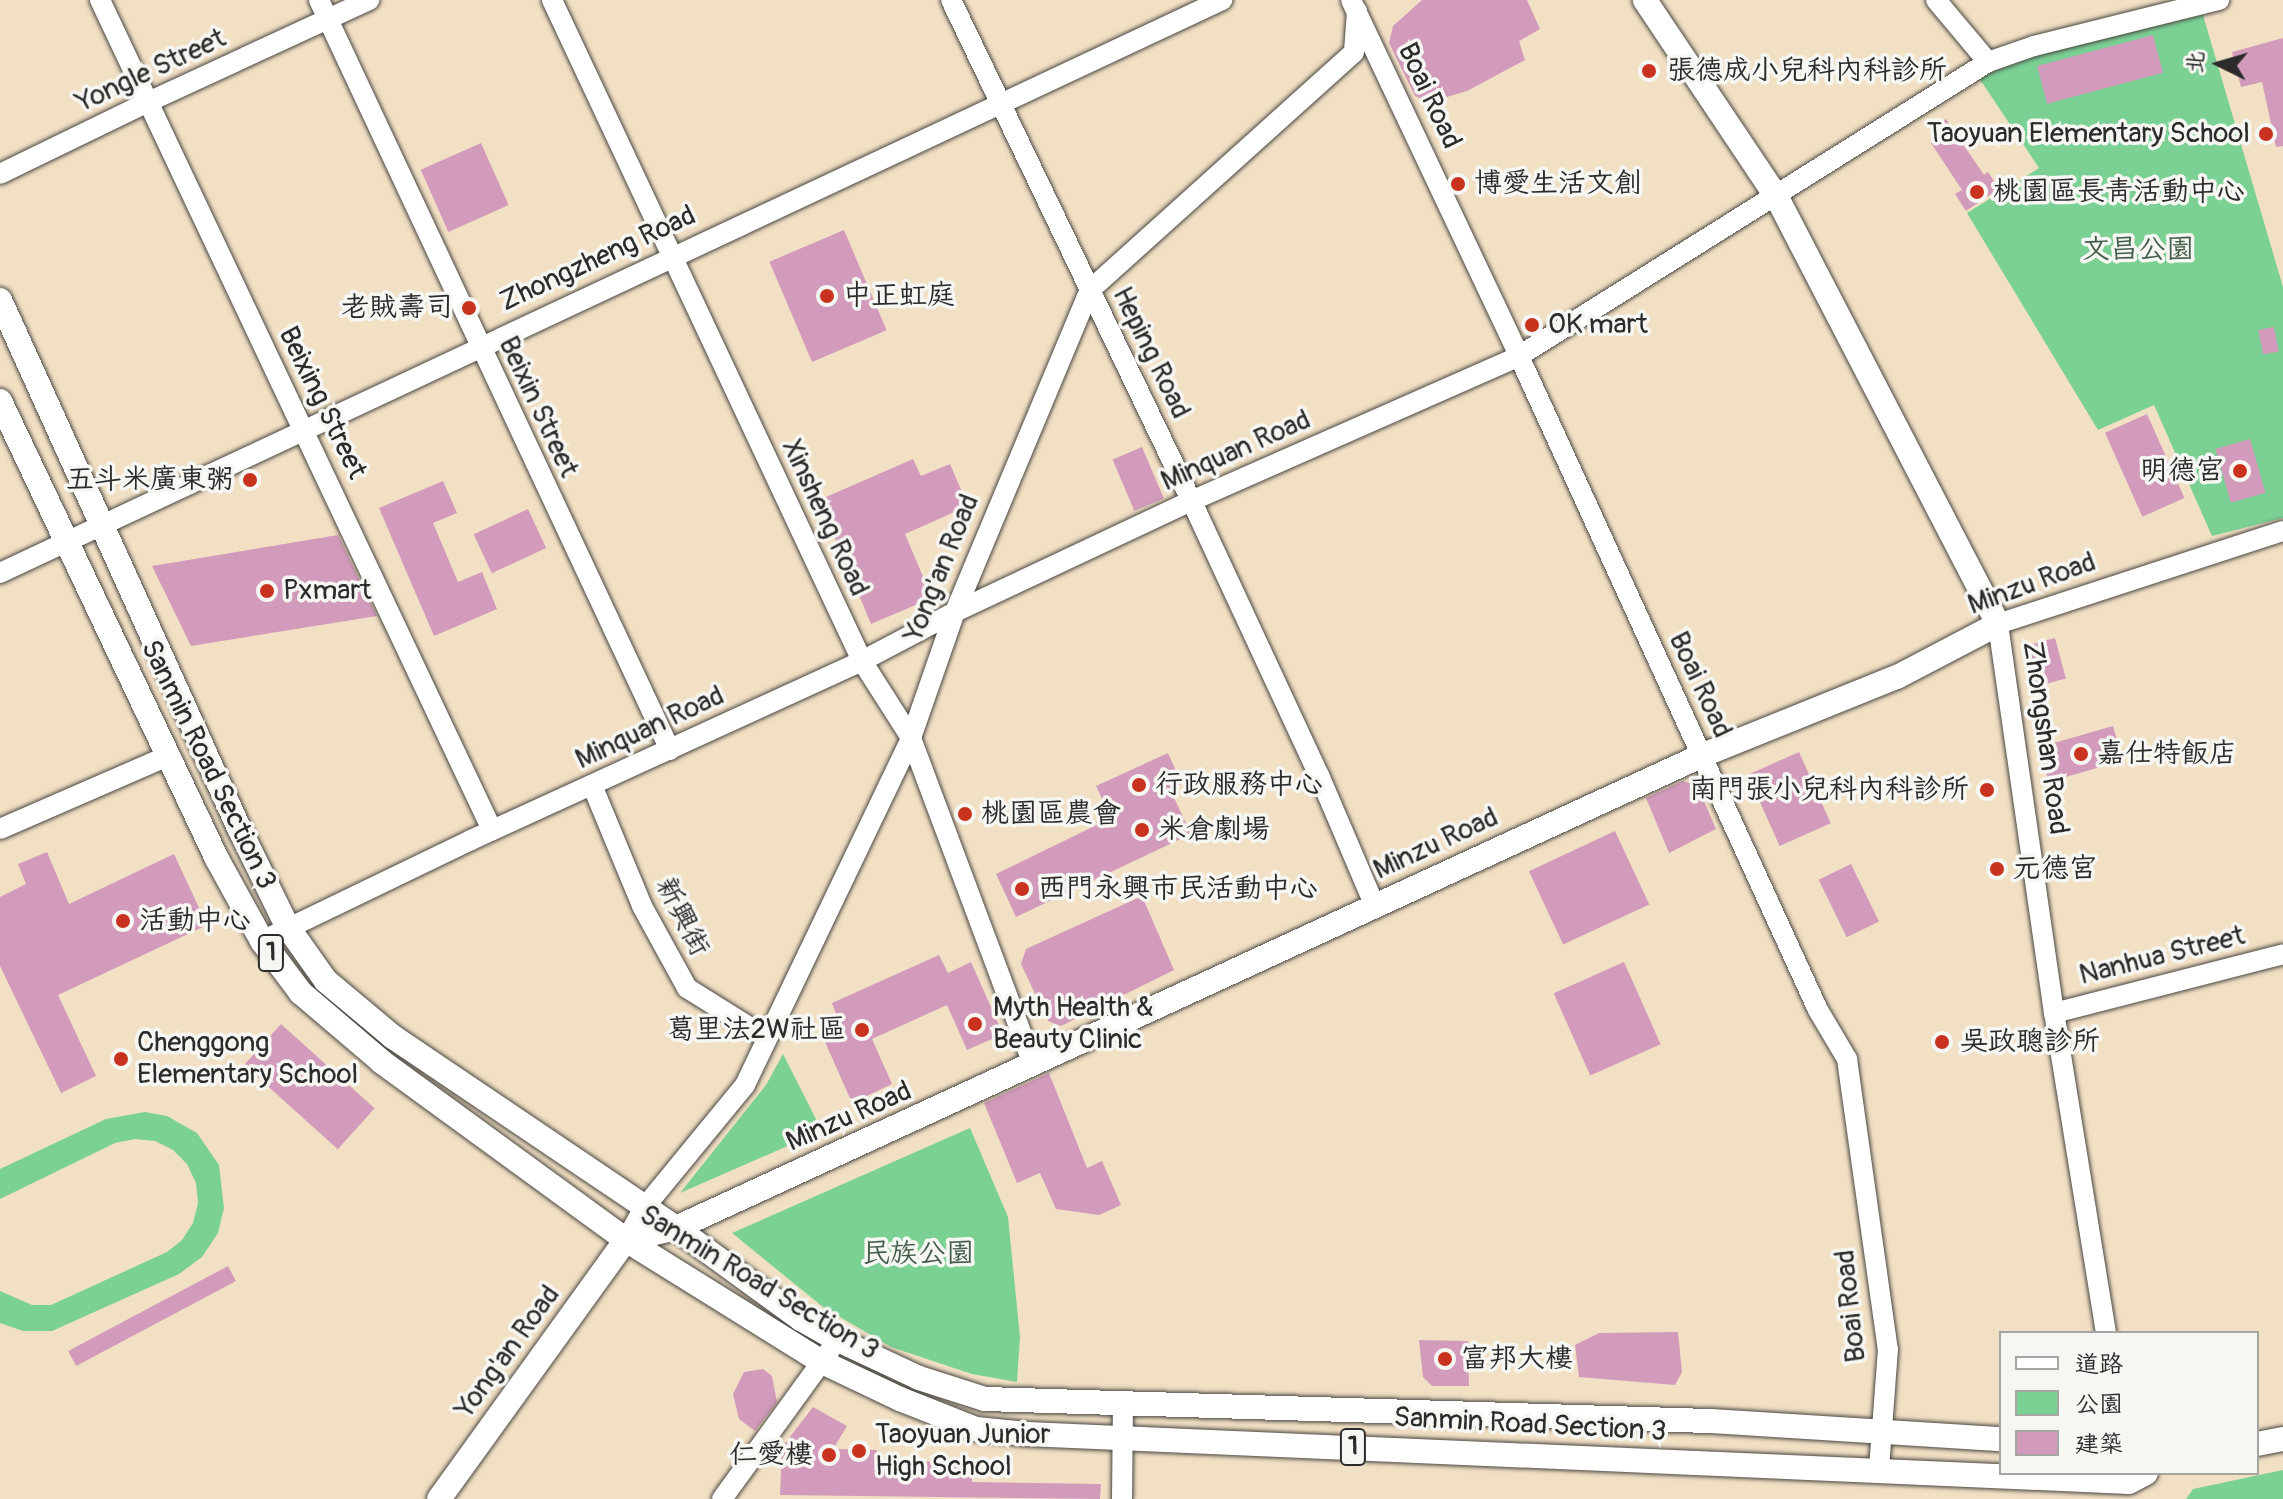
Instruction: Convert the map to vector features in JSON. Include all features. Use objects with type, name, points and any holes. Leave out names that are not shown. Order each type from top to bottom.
[{"type":"main road","name":"Zhongshan Road","points":[[1645,0],[1776,196],[1998,624]]},
{"type":"main road","name":"1","points":[[0,300],[103,526]]},
{"type":"main road","name":"1","points":[[0,401],[68,543]]},
{"type":"main road","name":"Sanmin Road Section 3","points":[[103,526],[287,926],[326,981],[393,1037],[676,1228],[801,1319],[838,1340],[919,1378],[985,1399],[1882,1430],[1999,1439]]},
{"type":"main road","name":"Sanmin Road Section 3","points":[[68,543],[217,859],[262,941],[301,993],[341,1030],[626,1240],[822,1362],[900,1399],[976,1429],[2134,1482]]},
{"type":"main road","name":"Minzu Road","points":[[626,1240],[676,1228],[1701,756],[1897,677],[1998,624]]},
{"type":"main road","name":"Yong'an Road","points":[[439,1499],[626,1240]]},
{"type":"main road","points":[[2259,1444],[2283,1439]]},
{"type":"street","name":"Beixing Street","points":[[100,0],[492,830]]},
{"type":"street","name":"Beixin Street","points":[[319,0],[670,750]]},
{"type":"street","name":"Yongle Street","points":[[0,174],[369,0]]},
{"type":"street","name":"Xinsheng Road","points":[[552,0],[669,256],[862,661],[911,738],[1033,1065]]},
{"type":"street","name":"Heping Road","points":[[951,0],[1191,501],[1319,775],[1375,906]]},
{"type":"street","name":"Zhongzheng Road","points":[[0,573],[304,427],[1222,0]]},
{"type":"street","points":[[1936,0],[1988,62]]},
{"type":"street","name":"Minquan Road","points":[[262,941],[287,926],[492,830],[862,661],[955,612],[1191,501],[1519,356],[1776,196],[1894,118],[1988,62],[2034,46],[2219,0]]},
{"type":"street","name":"Yong'an Road","points":[[626,1240],[644,1208],[745,1085],[911,738],[955,612],[1090,290],[1354,52],[1361,3]]},
{"type":"street","name":"Boai Road","points":[[1361,3],[1701,756],[1818,1010],[1847,1059],[1888,1349],[1879,1470]]},
{"type":"street","name":"Minzu Road","points":[[1998,624],[2283,531]]},
{"type":"street","name":"Zhongshan Road","points":[[1998,624],[2054,1013],[2106,1331]]},
{"type":"street","points":[[0,829],[168,756]]},
{"type":"street","name":"新興街","points":[[592,785],[642,906],[687,988],[767,1038]]},
{"type":"street","name":"Nanhua Street","points":[[2054,1013],[2283,954]]},
{"type":"street","points":[[722,1499],[838,1340]]},
{"type":"street","points":[[1122,1499],[1123,1405]]},
{"type":"green space","name":"文昌公園","points":[[2203,15],[2283,287],[2283,518],[2212,536],[2154,405],[2098,430],[1967,213],[2039,168],[1979,78],[2020,59]]},
{"type":"green space","points":[[783,1054],[822,1131],[680,1193],[766,1085]]},
{"type":"green space","points":[[145,1112],[167,1116],[197,1133],[219,1165],[224,1208],[218,1233],[202,1257],[179,1274],[52,1331],[23,1331],[0,1323],[0,1291],[32,1305],[51,1305],[167,1252],[182,1240],[193,1223],[198,1203],[196,1183],[187,1164],[173,1150],[155,1141],[135,1139],[115,1143],[0,1199],[0,1169],[106,1119]]},
{"type":"green space","name":"民族公園","points":[[970,1128],[1008,1217],[1020,1337],[1017,1382],[972,1374],[891,1347],[823,1307],[732,1233]]},
{"type":"green space","points":[[2283,1470],[2283,1499],[2186,1499],[2193,1489]]},
{"type":"building","points":[[1422,0],[1527,0],[1540,29],[1519,41],[1525,60],[1467,91],[1430,102],[1415,96],[1389,43],[1393,26]]},
{"type":"building","points":[[2153,35],[2163,73],[2047,104],[2037,66]]},
{"type":"building","points":[[2283,38],[2283,146],[2276,147],[2262,82],[2241,87],[2232,52]]},
{"type":"building","points":[[1946,119],[1984,175],[1988,172],[1999,189],[1966,211],[1955,194],[1962,190],[1931,143],[1938,138],[1932,129]]},
{"type":"building","points":[[481,143],[509,205],[448,232],[421,170]]},
{"type":"building","name":"中正虹庭","points":[[844,230],[887,330],[812,362],[769,262]]},
{"type":"building","points":[[2274,327],[2279,352],[2263,355],[2258,330]]},
{"type":"building","points":[[2147,414],[2184,498],[2142,517],[2105,433]]},
{"type":"building","name":"明德宮","points":[[2250,439],[2265,493],[2231,503],[2215,449]]},
{"type":"building","points":[[1142,447],[1164,499],[1134,511],[1113,460]]},
{"type":"building","points":[[913,459],[921,476],[950,464],[968,506],[905,534],[932,598],[871,624],[819,500]]},
{"type":"building","points":[[443,481],[457,513],[433,523],[458,582],[482,572],[497,609],[434,636],[379,508]]},
{"type":"building","points":[[528,509],[546,548],[492,573],[474,534]]},
{"type":"building","name":"Pxmart","points":[[338,535],[377,616],[191,646],[152,566]]},
{"type":"building","points":[[2055,638],[2066,679],[2037,686],[2026,646]]},
{"type":"building","name":"嘉仕特飯店","points":[[2113,726],[2123,761],[2049,782],[2039,747]]},
{"type":"building","points":[[1799,752],[1831,823],[1780,846],[1748,775]]},
{"type":"building","points":[[1168,753],[1182,784],[1170,789],[1191,834],[1016,917],[996,874],[1111,818],[1096,786]]},
{"type":"building","points":[[1683,781],[1697,785],[1716,829],[1669,853],[1646,798]]},
{"type":"building","points":[[1615,831],[1649,904],[1563,945],[1529,871]]},
{"type":"building","points":[[47,852],[69,904],[174,854],[207,925],[58,995],[96,1076],[61,1093],[0,966],[0,897],[26,884],[18,864]]},
{"type":"building","points":[[1851,864],[1879,922],[1847,937],[1819,880]]},
{"type":"building","points":[[1142,896],[1174,970],[1061,1026],[1048,1021],[1021,964],[1026,949]]},
{"type":"building","name":"葛里法2W社區","points":[[939,955],[948,973],[971,962],[1003,1034],[967,1050],[947,1005],[872,1039],[892,1084],[852,1103],[822,1035],[841,1027],[832,1003]]},
{"type":"building","points":[[1624,962],[1661,1044],[1590,1076],[1554,993]]},
{"type":"building","points":[[281,1024],[375,1108],[338,1149],[244,1065]]},
{"type":"building","points":[[1049,1073],[1087,1168],[1102,1161],[1121,1205],[1099,1215],[1056,1209],[1040,1173],[1017,1183],[984,1103]]},
{"type":"building","points":[[228,1266],[236,1281],[76,1366],[68,1351]]},
{"type":"building","points":[[1678,1332],[1682,1372],[1675,1385],[1579,1377],[1575,1345],[1599,1333]]},
{"type":"building","name":"富邦大樓","points":[[1419,1340],[1468,1341],[1469,1386],[1432,1386],[1423,1377]]},
{"type":"building","points":[[763,1369],[772,1376],[777,1402],[755,1431],[739,1419],[733,1394],[744,1372]]},
{"type":"building","name":"Taoyuan Junior High School","points":[[813,1407],[847,1426],[833,1449],[877,1450],[877,1460],[972,1463],[972,1482],[1101,1484],[1100,1499],[780,1495],[782,1447]]},
{"type":"place","name":"張德成小兒科內科診所","points":[[1649,71]]},
{"type":"place","name":"Taoyuan Elementary School","points":[[2266,134]]},
{"type":"place","name":"博愛生活文創","points":[[1458,184]]},
{"type":"place","name":"桃園區長青活動中心","points":[[1977,192]]},
{"type":"place","name":"中正虹庭","points":[[827,296]]},
{"type":"place","name":"老賊壽司","points":[[469,308]]},
{"type":"place","name":"OK mart","points":[[1532,325]]},
{"type":"place","name":"明德宮","points":[[2240,471]]},
{"type":"place","name":"五斗米廣東粥","points":[[250,480]]},
{"type":"place","name":"Pxmart","points":[[267,591]]},
{"type":"place","name":"嘉仕特飯店","points":[[2081,754]]},
{"type":"place","name":"行政服務中心","points":[[1139,785]]},
{"type":"place","name":"南門張小兒科內科診所","points":[[1987,790]]},
{"type":"place","name":"桃園區農會","points":[[965,814]]},
{"type":"place","name":"米倉劇場","points":[[1142,830]]},
{"type":"place","name":"元德宮","points":[[1997,869]]},
{"type":"place","name":"西門永興市民活動中心","points":[[1022,889]]},
{"type":"place","name":"活動中心","points":[[123,921]]},
{"type":"place","name":"Myth Health & Beauty Clinic","points":[[975,1024]]},
{"type":"place","name":"葛里法2W社區","points":[[862,1030]]},
{"type":"place","name":"吳政聰診所","points":[[1942,1042]]},
{"type":"place","name":"Chenggong Elementary School","points":[[121,1059]]},
{"type":"place","name":"富邦大樓","points":[[1445,1359]]},
{"type":"place","name":"Taoyuan Junior High School","points":[[859,1451]]},
{"type":"place","name":"仁愛樓","points":[[829,1455]]}]
